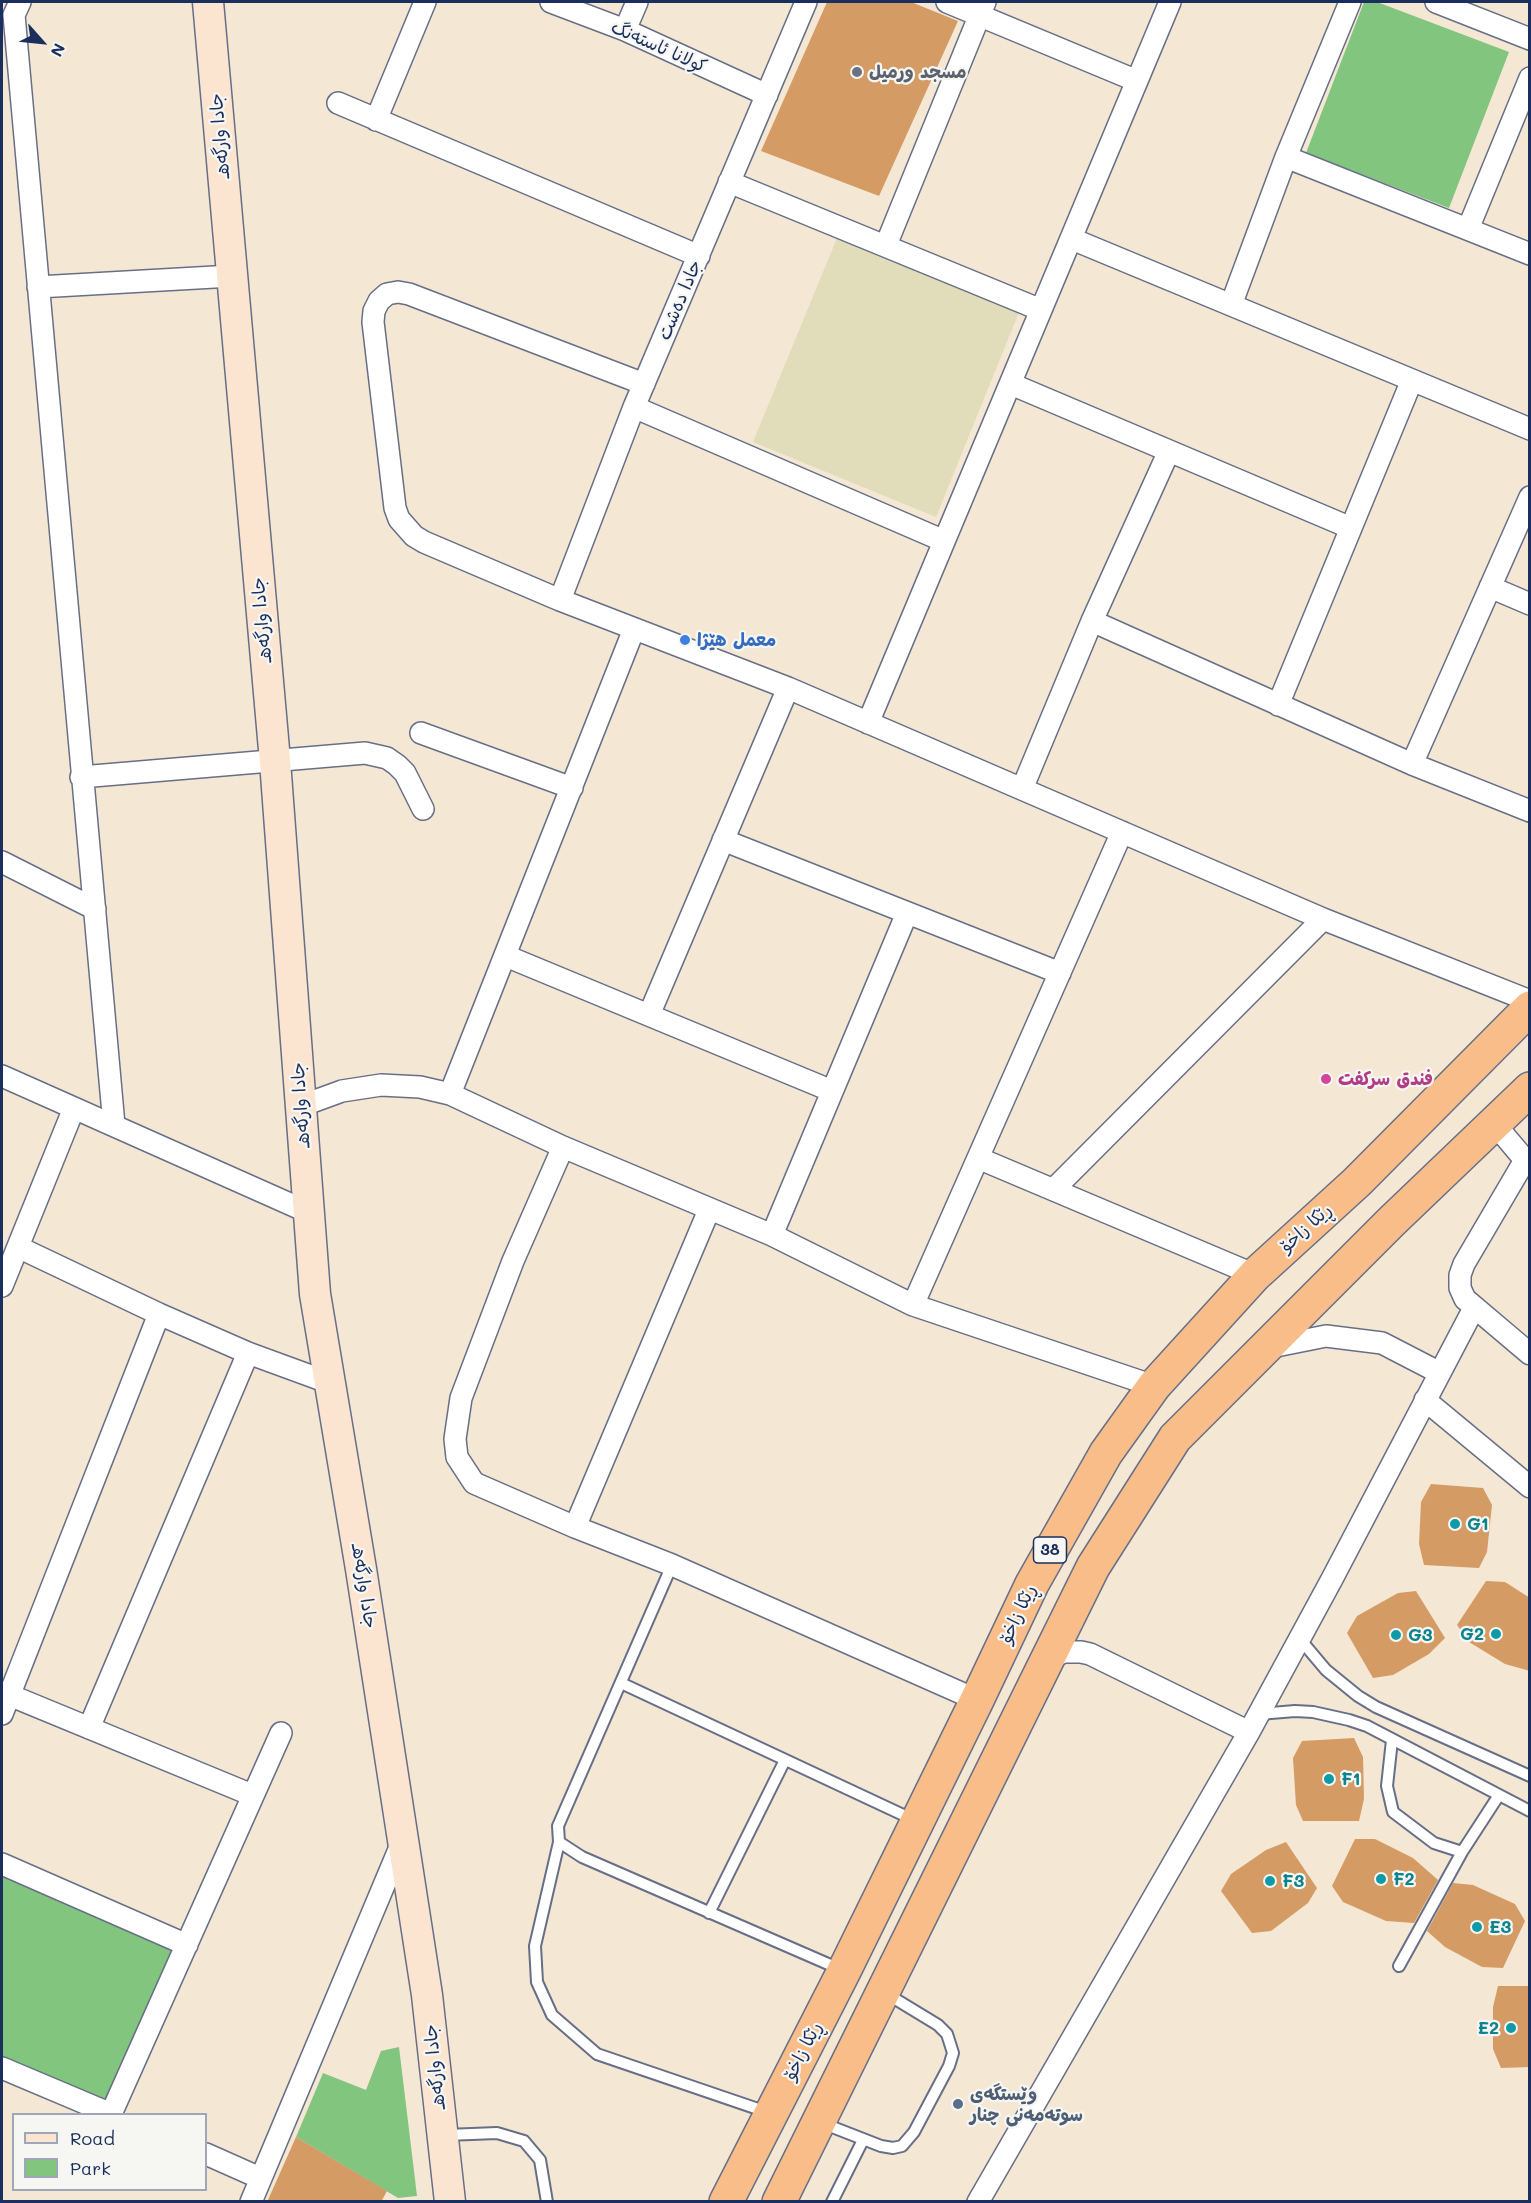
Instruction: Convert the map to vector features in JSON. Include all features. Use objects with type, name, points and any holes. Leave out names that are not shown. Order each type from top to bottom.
[{"type":"highway","name":"ڕێکا زاخۆ","points":[[726,2202],[844,1971],[1032,1584],[1106,1453],[1154,1386],[1255,1275],[1357,1182],[1530,1008]]},
{"type":"highway","name":"38","points":[[779,2202],[1093,1567],[1175,1438],[1493,1122],[1530,1089]]},
{"type":"highway","points":[[816,2025],[819,2043],[833,2054],[843,2054],[858,2044]]},
{"type":"highway","points":[[777,2102],[789,2086],[798,2084],[814,2088],[820,2095],[821,2116]]},
{"type":"street","points":[[20,2],[14,15],[114,1125]]},
{"type":"street","name":"جادا وارگه‌هـ","points":[[208,2],[275,761],[315,1294],[361,1569],[427,1995],[450,2202]]},
{"type":"street","points":[[376,120],[425,2]]},
{"type":"street","name":"کولانا ئاستەنگ","points":[[551,2],[625,30],[767,95]]},
{"type":"street","points":[[625,30],[637,2]]},
{"type":"street","name":"جادا دەشت","points":[[560,600],[634,408],[806,2]]},
{"type":"street","points":[[947,2],[982,8],[1137,81]]},
{"type":"street","points":[[868,723],[1170,2]]},
{"type":"street","points":[[1231,305],[1286,157],[1350,2]]},
{"type":"street","points":[[1436,2],[1530,39]]},
{"type":"street","points":[[886,245],[982,8]]},
{"type":"street","points":[[1468,229],[1530,78]]},
{"type":"street","points":[[338,103],[699,256]]},
{"type":"street","points":[[1286,157],[1530,254]]},
{"type":"street","points":[[729,182],[1041,309]]},
{"type":"street","points":[[1072,239],[1530,429]]},
{"type":"street","points":[[38,286],[232,276]]},
{"type":"street","points":[[644,384],[409,294],[398,292],[387,294],[379,301],[374,311],[373,321],[395,508],[399,519],[409,532],[424,542],[560,600],[788,688],[1323,919],[1530,1002]]},
{"type":"street","points":[[1278,705],[1412,380]]},
{"type":"street","points":[[1011,384],[1351,528]]},
{"type":"street","points":[[634,408],[944,542]]},
{"type":"street","points":[[1022,789],[1092,621],[1169,451]]},
{"type":"street","points":[[1412,764],[1530,497]]},
{"type":"street","points":[[1490,586],[1530,604]]},
{"type":"street","points":[[1092,621],[1412,764],[1530,811]]},
{"type":"street","points":[[450,1094],[634,629]]},
{"type":"street","points":[[649,1016],[788,688]]},
{"type":"street","points":[[421,733],[572,788]]},
{"type":"street","points":[[81,777],[365,753],[376,754],[397,765],[405,773],[423,809]]},
{"type":"street","points":[[913,1305],[1122,832]]},
{"type":"street","points":[[723,840],[1060,973]]},
{"type":"street","points":[[2,862],[95,909]]},
{"type":"street","points":[[772,1235],[907,913]]},
{"type":"street","points":[[1054,1189],[1323,919]]},
{"type":"street","points":[[506,956],[832,1091]]},
{"type":"street","points":[[2,1076],[310,1214]]},
{"type":"street","points":[[301,1106],[342,1091],[381,1085],[420,1087],[450,1094],[563,1147],[772,1235],[913,1305],[1154,1386]]},
{"type":"street","points":[[2,1286],[74,1108]]},
{"type":"street","points":[[1493,1122],[1527,1163],[1464,1263],[1460,1275],[1460,1287],[1465,1299],[1474,1308],[1530,1354]]},
{"type":"street","points":[[563,1147],[513,1261],[460,1398],[455,1439],[457,1457],[474,1483],[574,1527],[672,1565],[977,1700]]},
{"type":"street","points":[[978,1158],[1255,1275]]},
{"type":"street","points":[[574,1527],[709,1210]]},
{"type":"street","points":[[18,1247],[159,1314],[248,1353],[330,1383]]},
{"type":"street","points":[[978,2202],[1254,1723],[1474,1308]]},
{"type":"street","points":[[159,1314],[4,1700],[89,1728],[252,1795]]},
{"type":"street","points":[[1265,1348],[1326,1336],[1382,1344],[1440,1373]]},
{"type":"street","points":[[89,1728],[248,1353]]},
{"type":"street","points":[[1425,1400],[1530,1486]]},
{"type":"street","points":[[1069,1615],[1073,1632],[1090,1654]]},
{"type":"street","points":[[1048,1659],[1064,1652],[1090,1654],[1254,1723]]},
{"type":"street","points":[[111,2113],[281,1732]]},
{"type":"street","points":[[251,2202],[403,1840]]},
{"type":"street","points":[[2,1864],[187,1945]]},
{"type":"street","points":[[2,2068],[109,2113]]},
{"type":"street","points":[[207,2154],[261,2178]]},
{"type":"lane","points":[[672,1565],[558,1826],[559,1842],[535,1946],[537,1982],[552,2015],[597,2054],[777,2102]]},
{"type":"lane","points":[[1299,1638],[1326,1670],[1341,1684],[1367,1702],[1530,1776]]},
{"type":"lane","points":[[621,1683],[917,1821]]},
{"type":"lane","points":[[1254,1723],[1295,1711],[1332,1715],[1367,1726],[1530,1811]]},
{"type":"lane","points":[[1392,1740],[1387,1786],[1393,1812],[1434,1843],[1462,1852]]},
{"type":"lane","points":[[709,1913],[785,1760]]},
{"type":"lane","points":[[1399,1966],[1462,1852],[1499,1795]]},
{"type":"lane","points":[[559,1842],[582,1857],[844,1971]]},
{"type":"lane","points":[[821,2116],[863,2140],[893,2148],[902,2146],[909,2140],[949,2066],[953,2053],[947,2034],[938,2025],[883,1992]]},
{"type":"lane","points":[[442,2135],[497,2133],[524,2140],[540,2160],[547,2202]]},
{"type":"lane","points":[[832,2202],[863,2140]]},
{"type":"shaded area","points":[[842,226],[1024,300],[936,517],[753,442]]},
{"type":"green space","points":[[1364,2],[1377,2],[1509,52],[1449,208],[1306,153]]},
{"type":"green space","points":[[2,1864],[187,1945],[111,2113],[2,2068]]},
{"type":"green space","points":[[399,2047],[417,2196],[398,2198],[296,2137],[323,2073],[366,2090],[381,2051]]},
{"type":"building","points":[[827,2],[911,2],[958,21],[879,196],[761,151]]},
{"type":"building","name":"G1","points":[[1431,1484],[1483,1488],[1492,1505],[1487,1552],[1479,1568],[1424,1565],[1419,1544],[1421,1502]]},
{"type":"building","name":"G2","points":[[1486,1581],[1505,1582],[1530,1598],[1530,1671],[1505,1664],[1469,1642],[1457,1625]]},
{"type":"building","name":"G3","points":[[1416,1591],[1445,1638],[1429,1654],[1393,1675],[1373,1678],[1347,1633],[1357,1616],[1398,1593]]},
{"type":"building","name":"F1","points":[[1354,1738],[1363,1757],[1364,1799],[1359,1821],[1303,1821],[1296,1805],[1293,1758],[1302,1741]]},
{"type":"building","name":"F2","points":[[1355,1839],[1375,1839],[1413,1858],[1438,1880],[1414,1923],[1386,1921],[1343,1902],[1332,1886]]},
{"type":"building","name":"F3","points":[[1286,1842],[1317,1888],[1308,1903],[1271,1931],[1252,1933],[1221,1891],[1231,1874],[1266,1850]]},
{"type":"building","name":"E3","points":[[1453,1883],[1473,1885],[1515,1904],[1525,1921],[1503,1968],[1482,1967],[1445,1947],[1427,1931]]},
{"type":"building","name":"E2","points":[[1498,1986],[1530,1986],[1530,2067],[1501,2068],[1493,2049],[1493,2007]]},
{"type":"building","points":[[296,2137],[387,2191],[381,2202],[267,2202]]},
{"type":"place","name":"مسجد ورميل","points":[[857,72]]},
{"type":"place","name":"معمل ھێژا","points":[[685,640]]},
{"type":"place","name":"فندق سركفت","points":[[1326,1079]]},
{"type":"place","name":"G1","points":[[1455,1524]]},
{"type":"place","name":"G2","points":[[1496,1634]]},
{"type":"place","name":"G3","points":[[1396,1635]]},
{"type":"place","name":"F1","points":[[1329,1779]]},
{"type":"place","name":"F2","points":[[1381,1879]]},
{"type":"place","name":"F3","points":[[1270,1881]]},
{"type":"place","name":"E3","points":[[1477,1927]]},
{"type":"place","name":"E2","points":[[1511,2028]]},
{"type":"place","name":"وێستگەی سوتەمەنی چنار","points":[[958,2104]]}]
